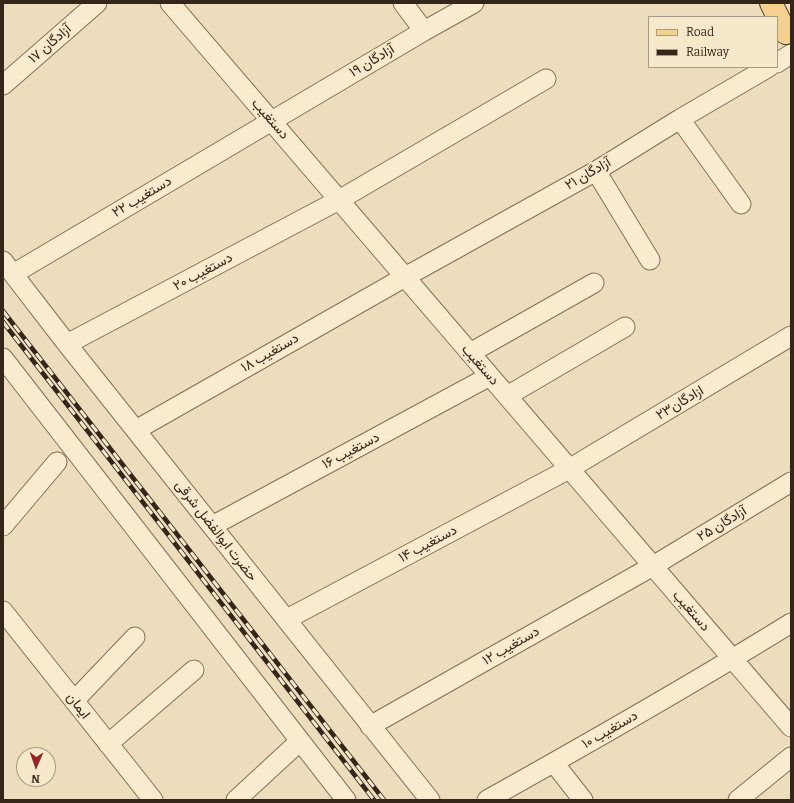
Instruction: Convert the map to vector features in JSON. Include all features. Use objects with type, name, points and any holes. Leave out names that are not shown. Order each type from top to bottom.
[{"type":"main road","points":[[754,3],[768,16]]},
{"type":"main road","points":[[771,3],[778,16]]},
{"type":"main road","points":[[778,17],[785,31]]},
{"type":"street","name":"دستغیب","points":[[170,3],[791,727]]},
{"type":"street","points":[[403,3],[424,31]]},
{"type":"street","name":"۱۹ آزادگان","points":[[271,121],[474,3]]},
{"type":"street","name":"۱۷ آزادگان","points":[[3,85],[95,4]]},
{"type":"street","points":[[778,61],[791,54]]},
{"type":"street","name":"۲۱ آزادگان","points":[[405,277],[596,170],[767,68]]},
{"type":"street","name":"دستغیب ۲۰","points":[[67,344],[339,200],[546,79]]},
{"type":"street","points":[[680,119],[741,204]]},
{"type":"street","name":"دستغیب ۲۲","points":[[8,267],[271,121]]},
{"type":"street","points":[[596,170],[650,260]]},
{"type":"street","name":"حضرت ابوالفضل شرقی","points":[[8,267],[67,344],[430,800]]},
{"type":"street","name":"دستغیب ۱۸","points":[[136,430],[405,277]]},
{"type":"street","points":[[470,353],[594,283]]},
{"type":"street","points":[[507,396],[625,326]]},
{"type":"street","name":"۲۳ازادگان","points":[[569,469],[791,336]]},
{"type":"street","points":[[3,358],[346,800]]},
{"type":"street","name":"دستغیب ۱۶","points":[[212,526],[490,376]]},
{"type":"street","points":[[3,526],[57,462]]},
{"type":"street","name":"دستغیب ۱۴","points":[[286,620],[569,469]]},
{"type":"street","name":"۲۵ آزادگان","points":[[653,566],[791,482]]},
{"type":"street","name":"دستغیب ۱۲","points":[[370,726],[653,566]]},
{"type":"street","name":"ایمان","points":[[3,611],[153,800]]},
{"type":"street","name":"دستغیب ۱۰","points":[[487,800],[554,763],[733,659],[791,623]]},
{"type":"street","points":[[74,701],[134,637]]},
{"type":"street","points":[[108,744],[194,670]]},
{"type":"street","points":[[236,800],[300,741]]},
{"type":"street","points":[[738,800],[791,757]]},
{"type":"street","points":[[554,763],[583,800]]},
{"type":"railway","points":[[3,311],[384,800]]},
{"type":"railway","points":[[3,322],[374,800]]}]
